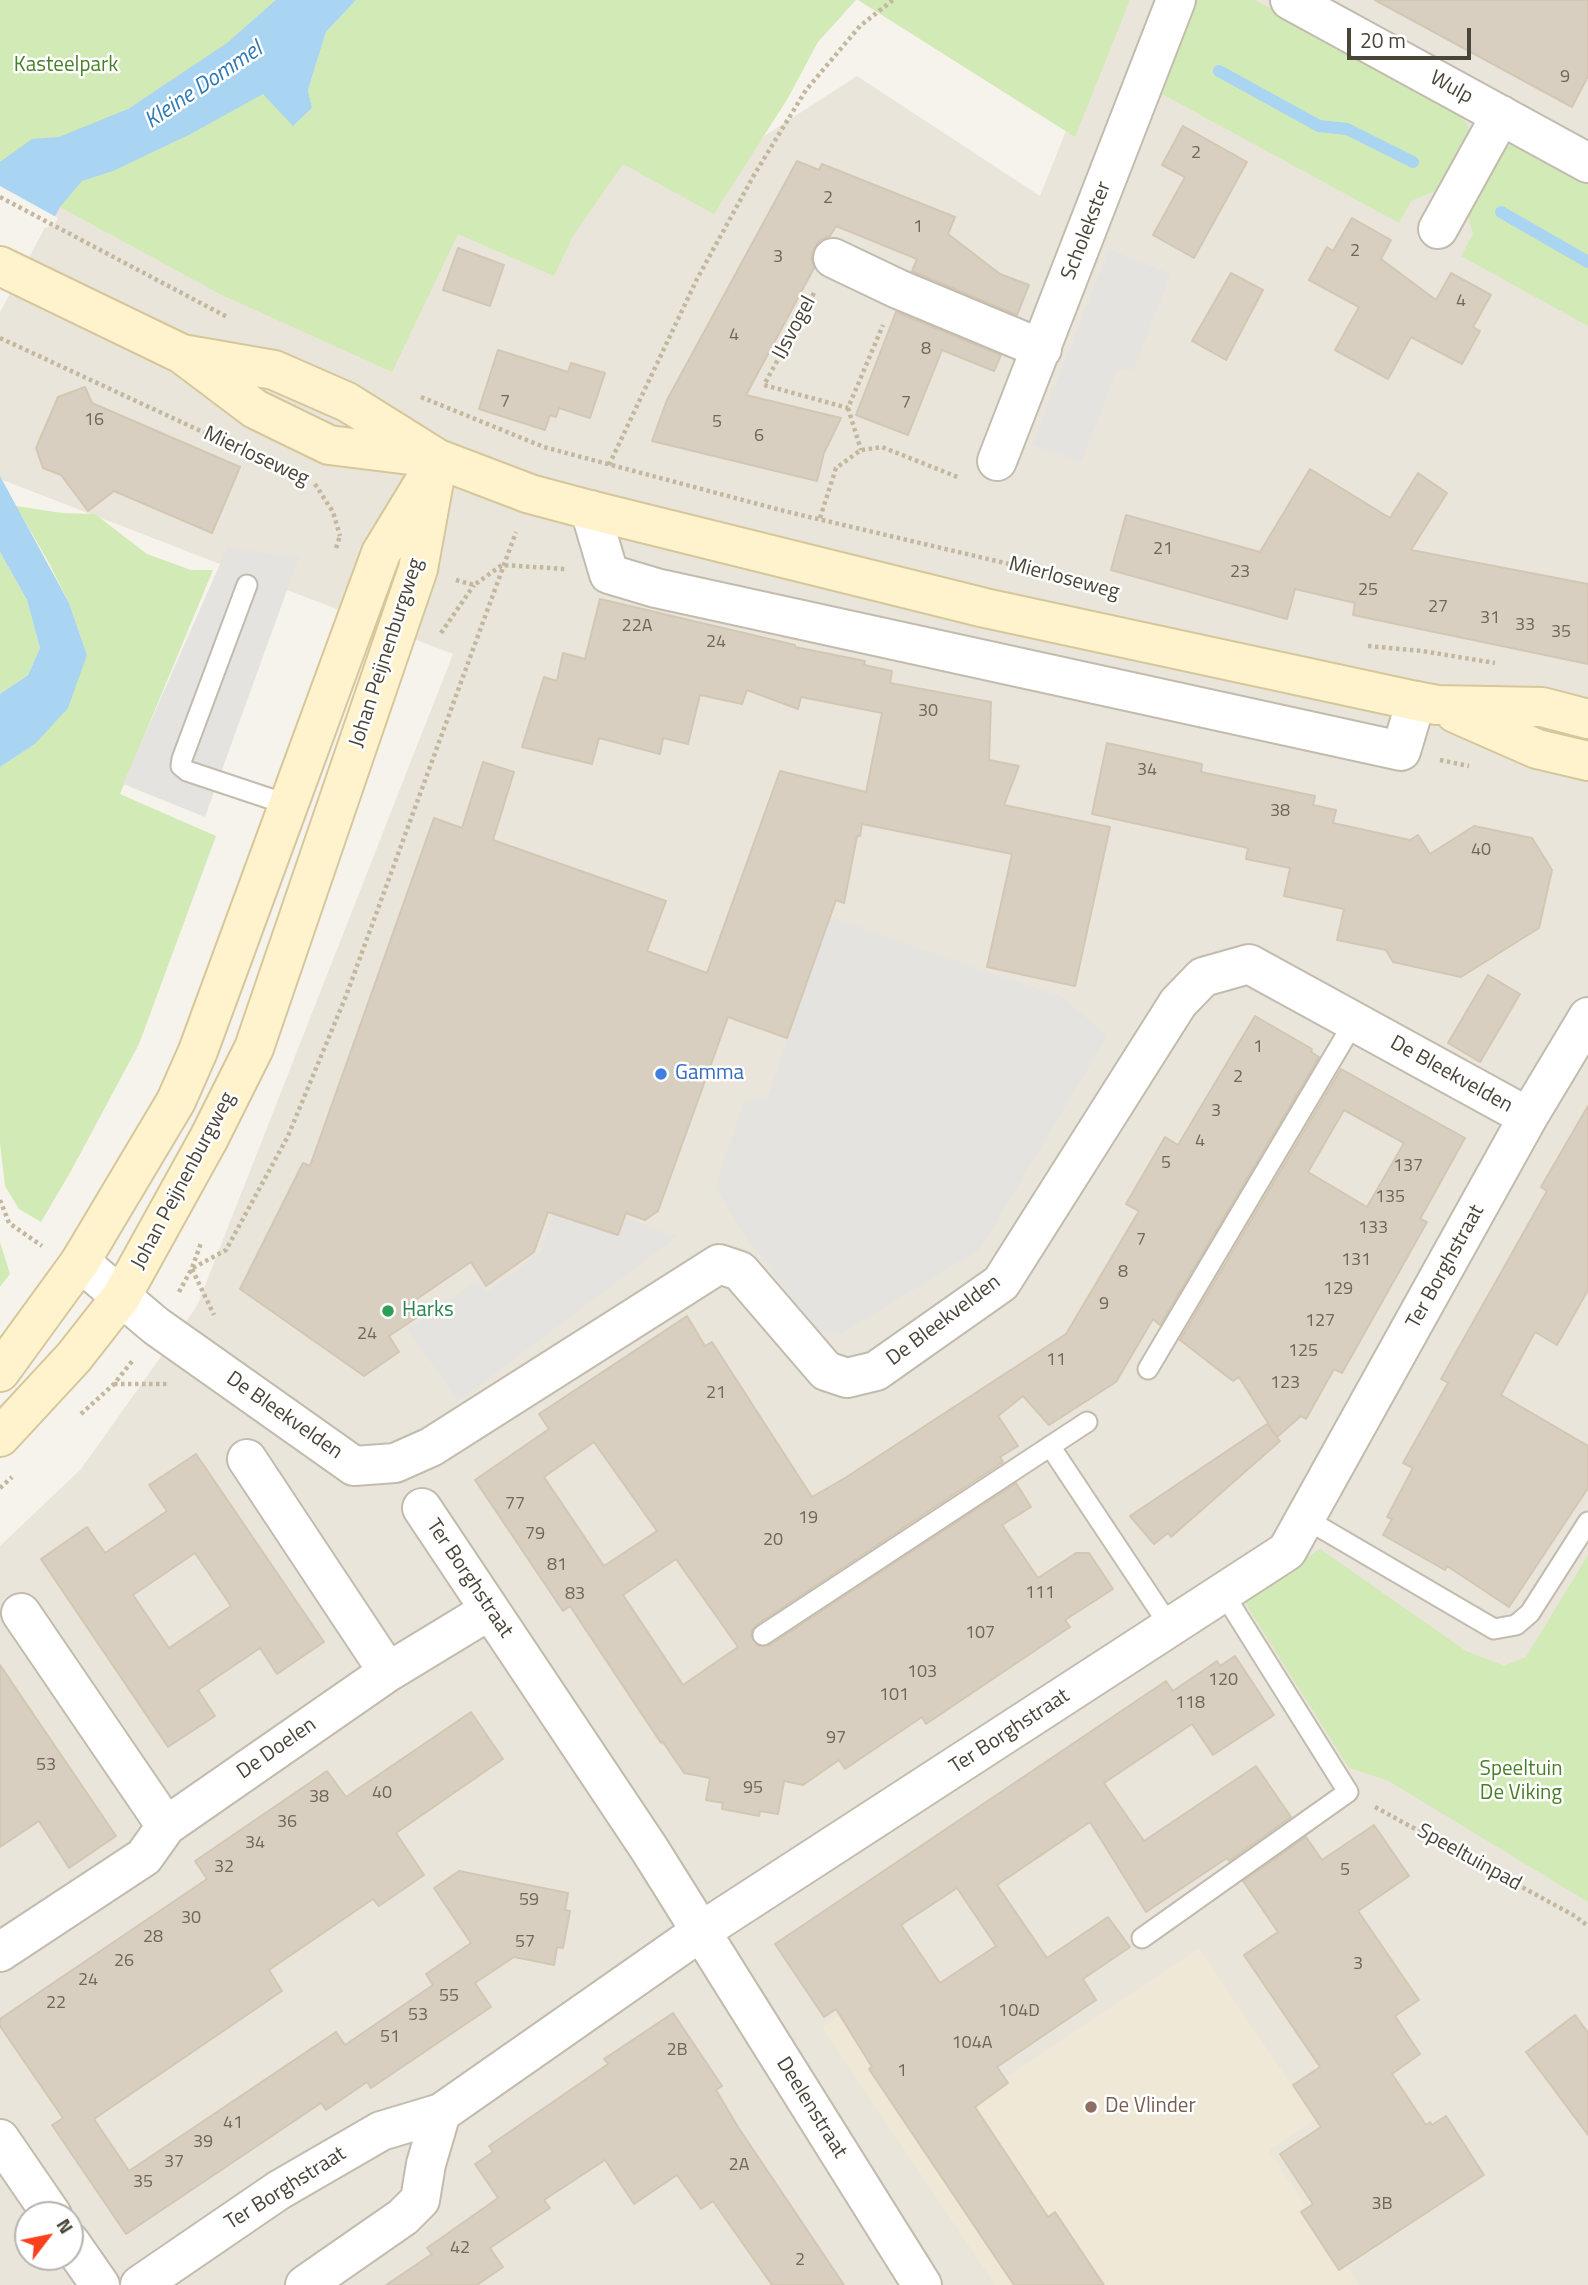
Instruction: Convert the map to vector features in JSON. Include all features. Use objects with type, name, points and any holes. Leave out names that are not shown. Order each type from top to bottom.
[{"type":"main road","name":"Mierloseweg","points":[[11,272],[182,354],[255,409],[329,445],[438,459],[530,494],[985,608],[1427,703],[1542,707],[1588,719]]},
{"type":"main road","name":"Johan Peijnenburgweg","points":[[0,1372],[80,1262],[176,1101],[198,1051],[381,554],[438,459]]},
{"type":"main road","name":"Johan Peijnenburgweg","points":[[0,1437],[74,1357],[121,1297],[197,1161],[254,1048],[418,569],[438,459]]},
{"type":"main road","name":"Mierloseweg","points":[[1427,703],[1537,749],[1588,761]]},
{"type":"street","name":"Scholekster","points":[[997,461],[1176,0]]},
{"type":"street","name":"Wulp","points":[[1290,0],[1588,163]]},
{"type":"street","points":[[1438,229],[1501,116]]},
{"type":"street","points":[[833,258],[898,289],[1042,349]]},
{"type":"street","points":[[590,510],[609,574],[656,588],[1401,751],[1427,703]]},
{"type":"street","name":"De Bleekvelden","points":[[80,1262],[166,1333],[354,1466],[394,1463],[431,1447],[719,1264],[740,1272],[827,1371],[848,1378],[876,1371],[1001,1283],[1178,1003],[1203,977],[1250,964],[1528,1117]]},
{"type":"street","name":"Ter Borghstraat","points":[[140,2285],[279,2190],[359,2144],[382,2131],[441,2113],[700,1931],[1287,1551],[1528,1117],[1588,1017]]},
{"type":"street","points":[[247,1459],[388,1672]]},
{"type":"street","name":"Ter Borghstraat","points":[[422,1508],[650,1850],[700,1931]]},
{"type":"street","name":"De Doelen","points":[[0,1952],[144,1857],[166,1826],[388,1672],[490,1611]]},
{"type":"street","points":[[21,1613],[166,1826]]},
{"type":"street","name":"Deelenstraat","points":[[700,1931],[922,2285]]},
{"type":"street","points":[[305,2285],[402,2217],[420,2200],[426,2164],[441,2113]]},
{"type":"street","points":[[0,2139],[42,2201]]},
{"type":"street","points":[[84,2262],[100,2285]]},
{"type":"lane","points":[[247,585],[181,766],[187,771],[289,805]]},
{"type":"lane","points":[[1148,1369],[1354,1022]]},
{"type":"lane","points":[[763,1635],[1087,1422]]},
{"type":"lane","points":[[1050,1446],[1171,1628]]},
{"type":"lane","points":[[1306,1519],[1494,1629],[1516,1625],[1530,1613],[1588,1522]]},
{"type":"lane","points":[[1142,1938],[1348,1792],[1224,1594]]},
{"type":"path","points":[[609,465],[697,279],[799,100],[860,26],[893,0]]},
{"type":"path","points":[[0,197],[51,224]]},
{"type":"path","name":"IJsvogel","points":[[833,258],[764,386],[848,408]]},
{"type":"path","points":[[861,450],[848,408],[898,289]]},
{"type":"path","name":"Mierloseweg","points":[[0,338],[239,449]]},
{"type":"path","name":"Mierloseweg","points":[[544,447],[783,511],[1090,583],[1116,592]]},
{"type":"path","points":[[820,518],[836,468],[861,450],[882,447],[964,480],[980,478],[997,461]]},
{"type":"path","name":"Mierloseweg","points":[[315,484],[333,512],[340,536]]},
{"type":"path","points":[[336,549],[340,536],[381,554]]},
{"type":"path","points":[[418,569],[474,585],[502,565],[609,574]]},
{"type":"path","points":[[192,1268],[226,1250],[288,1136],[346,996],[491,603],[502,565]]},
{"type":"path","points":[[1363,646],[1436,653],[1501,664]]},
{"type":"path","points":[[0,1200],[9,1223],[42,1247]]},
{"type":"path","points":[[35,1257],[49,1236]]},
{"type":"path","name":"Speeltuinpad","points":[[1348,1792],[1576,1916],[1588,1926]]},
{"type":"shaded area","points":[[1118,0],[1588,0],[1588,2285],[0,2285],[0,1546],[81,1469],[197,1306],[453,654],[0,479],[0,174],[489,113],[738,153],[857,76],[1040,196]]},
{"type":"shaded area","points":[[1109,249],[1171,274],[1134,369],[1117,370],[1081,463],[1032,445]]},
{"type":"shaded area","points":[[227,548],[299,557],[205,817],[123,784]]},
{"type":"shaded area","name":"Gamma","points":[[830,917],[1062,997],[1107,1036],[980,1249],[842,1333],[817,1332],[745,1235],[715,1187],[744,1101],[768,1096]]},
{"type":"shaded area","name":"Harks","points":[[559,1196],[678,1236],[458,1401],[408,1329],[478,1280],[487,1292],[542,1251]]},
{"type":"shaded area","name":"De Vlinder","points":[[1199,1948],[1315,2120],[1269,2151],[1359,2285],[995,2285],[822,2027],[900,1974],[981,2094]]},
{"type":"green space","name":"Kasteelpark","points":[[0,0],[297,0],[128,109],[0,174]]},
{"type":"green space","points":[[356,0],[856,0],[818,42],[788,98],[714,214],[623,164],[573,236],[554,276],[458,234],[392,372],[220,294],[60,207],[82,181],[113,171],[189,135],[263,93],[294,125],[312,108],[308,90],[326,32]]},
{"type":"green space","points":[[858,0],[1130,0],[1075,137]]},
{"type":"green space","points":[[1197,0],[1255,0],[1456,111],[1467,124],[1470,134],[1443,188],[1411,201],[1399,223],[1160,93]]},
{"type":"green space","points":[[1503,146],[1521,147],[1588,184],[1588,326],[1461,256],[1473,234],[1467,212]]},
{"type":"green space","points":[[16,506],[62,513],[95,514],[147,554],[191,570],[213,570],[120,794],[216,836],[139,1044],[41,1222],[19,1209],[5,1186],[0,1143],[0,767],[35,744],[87,655],[69,603]]},
{"type":"green space","points":[[0,552],[27,600],[40,648],[28,675],[0,694]]},
{"type":"green space","points":[[0,1242],[10,1274],[0,1287]]},
{"type":"green space","name":"Speeltuin De Viking","points":[[1320,1549],[1466,1651],[1504,1666],[1526,1657],[1588,1555],[1588,1902],[1387,1780],[1349,1768],[1244,1601]]},
{"type":"water","name":"Kleine Dommel","points":[[276,0],[356,0],[326,32],[308,90],[312,108],[293,126],[263,94],[189,135],[113,171],[82,181],[60,207],[51,224],[45,228],[0,313],[0,162],[32,139],[59,137],[128,109],[227,43]]},
{"type":"water","points":[[0,476],[69,603],[87,655],[68,708],[35,744],[0,767],[0,694],[28,675],[40,648],[27,600],[0,552]]},
{"type":"pier","points":[[0,186],[58,218],[54,225],[45,228],[0,313]]},
{"type":"building","points":[[1375,0],[1588,0],[1588,76],[1572,107]]},
{"type":"building","points":[[1183,126],[1247,162],[1194,258],[1153,235],[1185,177],[1162,165]]},
{"type":"building","points":[[797,161],[819,170],[822,164],[955,217],[948,234],[1000,274],[1029,285],[1017,315],[912,271],[917,259],[836,226],[830,236],[820,240],[811,259],[814,268],[746,395],[841,418],[824,453],[817,481],[652,441],[667,400]]},
{"type":"building","points":[[1352,218],[1391,240],[1381,259],[1436,300],[1451,273],[1491,295],[1473,327],[1480,331],[1462,364],[1411,337],[1388,379],[1335,350],[1359,307],[1309,280],[1327,247],[1333,251]]},
{"type":"building","points":[[458,248],[504,265],[490,306],[443,290]]},
{"type":"building","points":[[1231,273],[1263,290],[1226,360],[1192,341]]},
{"type":"building","points":[[896,312],[1001,355],[994,371],[942,350],[908,435],[856,415]]},
{"type":"building","points":[[498,350],[568,372],[571,363],[605,373],[590,418],[559,408],[556,417],[550,415],[545,430],[479,409]]},
{"type":"building","points":[[85,387],[92,403],[240,467],[212,533],[114,491],[88,511],[61,475],[43,468],[36,448],[58,397]]},
{"type":"building","points":[[1310,469],[1390,518],[1418,473],[1447,493],[1411,550],[1588,584],[1588,664],[1353,615],[1355,603],[1295,589],[1287,619],[1111,570],[1126,515],[1260,552]]},
{"type":"building","points":[[600,599],[795,647],[865,661],[864,665],[892,671],[890,683],[991,702],[989,760],[1019,766],[1004,805],[1110,827],[1075,986],[987,967],[1012,854],[862,824],[860,836],[857,836],[844,903],[836,900],[787,1038],[728,1017],[658,1211],[645,1220],[626,1213],[618,1235],[548,1212],[534,1252],[486,1286],[471,1262],[408,1305],[416,1318],[389,1336],[399,1352],[364,1376],[240,1289],[303,1163],[310,1166],[434,818],[462,828],[483,762],[514,772],[493,840],[666,901],[647,951],[707,973],[780,771],[866,792],[882,713],[801,697],[798,709],[747,690],[742,704],[700,695],[688,744],[663,738],[660,754],[599,738],[592,764],[522,747],[544,677],[557,681],[563,653],[585,659]]},
{"type":"building","points":[[1107,743],[1202,764],[1201,772],[1315,796],[1313,805],[1336,810],[1333,823],[1410,840],[1418,835],[1430,854],[1474,826],[1532,838],[1552,870],[1539,928],[1461,977],[1393,962],[1386,950],[1337,940],[1344,909],[1284,896],[1290,868],[1246,859],[1248,848],[1092,814]]},
{"type":"building","points":[[1488,975],[1520,994],[1480,1062],[1448,1043]]},
{"type":"building","points":[[1255,1016],[1312,1049],[1311,1052],[1319,1057],[1160,1325],[1153,1319],[1116,1382],[1049,1425],[1023,1396],[998,1416],[1018,1446],[1000,1457],[1003,1462],[756,1625],[751,1636],[758,1646],[770,1645],[1016,1483],[1031,1507],[1002,1525],[1038,1578],[1076,1553],[1089,1553],[1113,1589],[1065,1620],[1070,1627],[926,1724],[922,1717],[845,1769],[839,1760],[803,1785],[784,1781],[778,1814],[760,1811],[759,1816],[722,1809],[723,1803],[706,1800],[710,1778],[684,1773],[570,1606],[563,1611],[475,1480],[549,1429],[539,1414],[687,1316],[705,1346],[712,1342],[812,1497],[1066,1334],[1139,1211],[1126,1204],[1165,1137],[1178,1145]],"holes":[[[594,1442],[657,1531],[604,1566],[544,1477]],[[676,1559],[738,1647],[683,1685],[623,1595]]]},
{"type":"building","points":[[1341,1069],[1465,1138],[1420,1219],[1427,1222],[1342,1373],[1334,1369],[1306,1419],[1301,1416],[1277,1437],[1239,1377],[1233,1381],[1180,1340]],"holes":[[[1344,1110],[1404,1143],[1367,1207],[1308,1172]]]},
{"type":"building","points":[[1588,1106],[1588,1290],[1557,1345],[1535,1332],[1501,1395],[1588,1446],[1588,1488],[1509,1607],[1447,1566],[1445,1570],[1383,1535],[1392,1519],[1387,1517],[1413,1468],[1403,1463],[1448,1383],[1441,1379],[1547,1191],[1541,1187]]},
{"type":"building","points":[[1267,1424],[1280,1441],[1171,1537],[1168,1533],[1154,1544],[1130,1516]]},
{"type":"building","points":[[196,1454],[324,1642],[277,1674],[260,1648],[198,1690],[215,1716],[168,1747],[41,1559],[87,1527],[105,1553],[167,1511],[149,1485]],"holes":[[[195,1553],[231,1606],[169,1648],[133,1595]]]},
{"type":"building","points":[[1235,1656],[1274,1715],[1213,1755],[1192,1724],[1104,1783],[1144,1841],[1256,1766],[1291,1817],[1229,1861],[1227,1858],[1146,1912],[1090,1822],[997,1885],[1047,1958],[1108,1917],[1130,1947],[1083,1979],[1096,2000],[997,2067],[1008,2083],[975,2107],[1048,2217],[1055,2212],[1104,2285],[1014,2285],[869,2069],[872,2067],[836,2009],[824,2017],[775,1944],[1166,1681],[1173,1691],[1217,1661],[1220,1666]],"holes":[[[957,1888],[996,1946],[940,1983],[901,1925]]]},
{"type":"building","points":[[0,1665],[116,1836],[69,1868],[39,1821],[0,1847]]},
{"type":"building","points":[[471,1712],[503,1759],[396,1833],[424,1875],[379,1906],[373,1899],[269,1970],[282,1991],[94,2119],[129,2171],[336,2032],[345,2045],[433,1985],[426,1974],[471,1943],[434,1888],[459,1871],[568,1893],[565,1910],[570,1911],[563,1948],[557,1947],[554,1965],[514,1957],[475,1983],[491,2007],[371,2088],[367,2082],[326,2110],[321,2103],[126,2234],[52,2125],[63,2118],[0,2026],[0,2019],[207,1879],[195,1861],[327,1771],[346,1797]]},
{"type":"building","points":[[1374,1825],[1409,1876],[1358,1911],[1419,2000],[1395,2016],[1420,2054],[1392,2074],[1426,2125],[1430,2122],[1432,2125],[1446,2116],[1484,2175],[1339,2270],[1301,2212],[1313,2204],[1280,2154],[1321,2127],[1293,2085],[1320,2067],[1244,1955],[1278,1932],[1243,1881],[1306,1837],[1322,1860]]},
{"type":"building","points":[[673,2013],[722,2086],[716,2090],[738,2127],[844,2285],[772,2285],[713,2201],[701,2209],[677,2175],[634,2204],[605,2160],[544,2200],[550,2208],[490,2248],[503,2267],[477,2285],[386,2285],[432,2254],[427,2248],[498,2198],[475,2164],[493,2152],[489,2146],[608,2064],[604,2059]]},
{"type":"building","points":[[1575,2015],[1588,2033],[1588,2135],[1526,2052]]},
{"type":"waterway","points":[[1219,71],[1319,126],[1347,129],[1413,162]]},
{"type":"waterway","points":[[1501,212],[1588,262]]},
{"type":"place","name":"Gamma","points":[[661,1074]]},
{"type":"place","name":"Harks","points":[[388,1311]]},
{"type":"place","name":"De Vlinder","points":[[1091,2107]]}]
